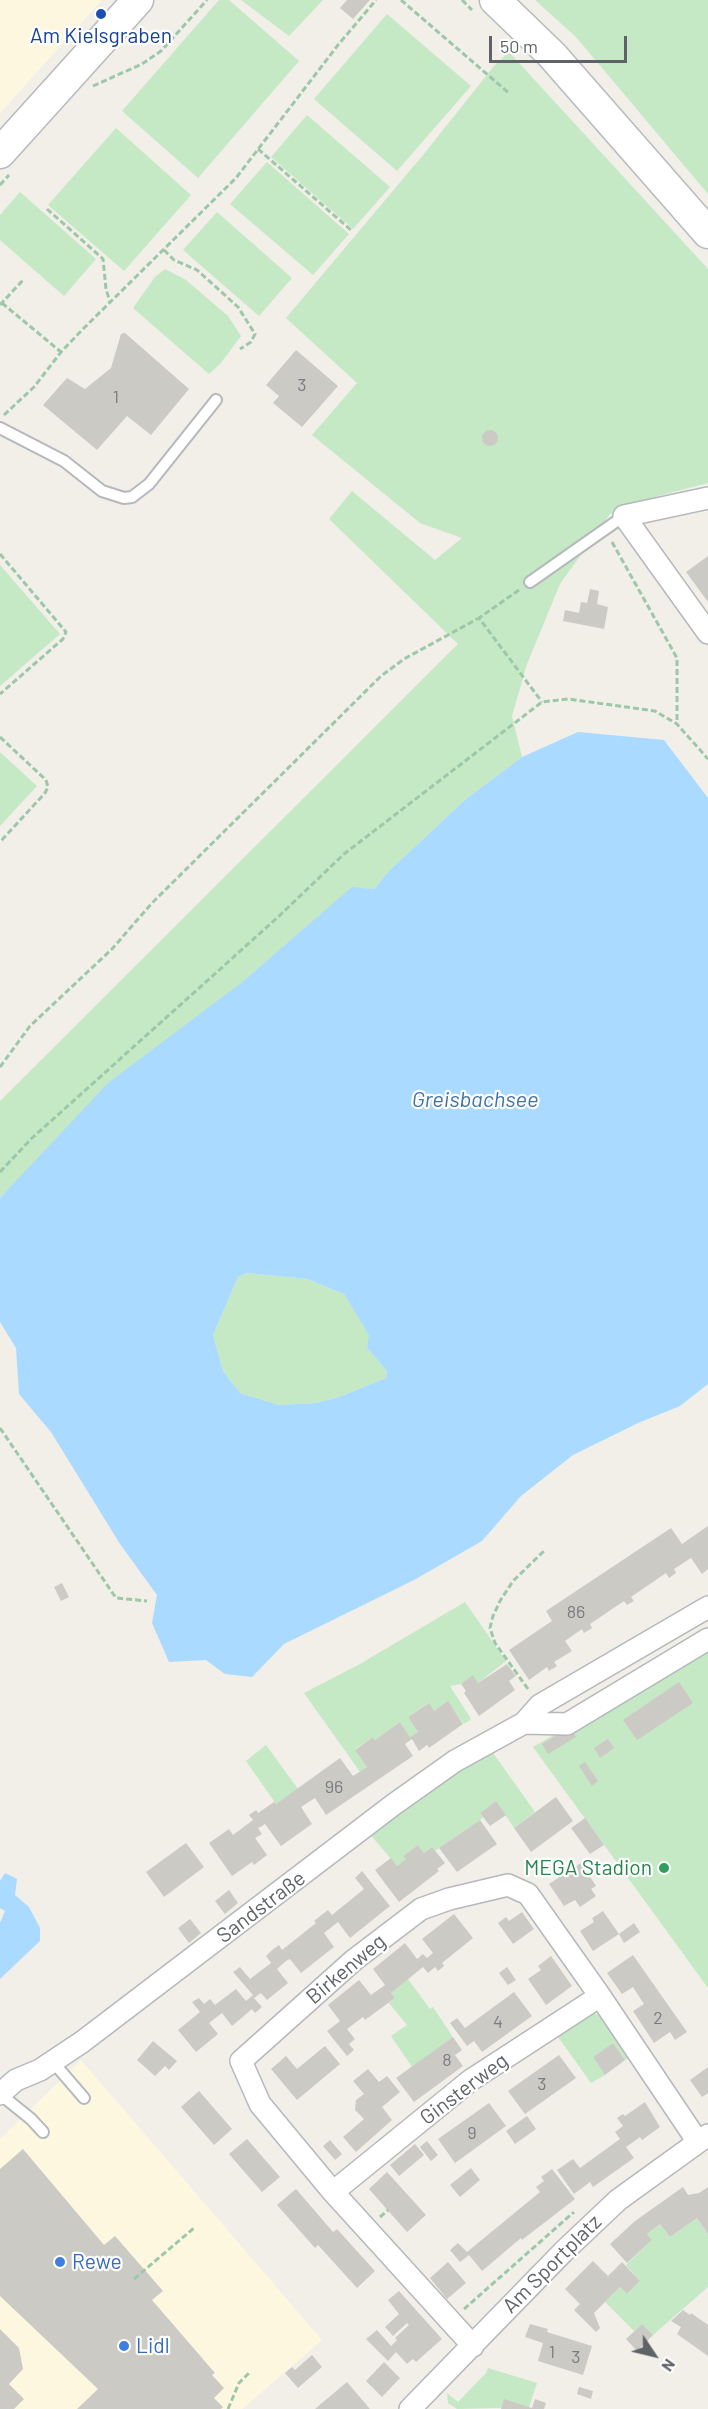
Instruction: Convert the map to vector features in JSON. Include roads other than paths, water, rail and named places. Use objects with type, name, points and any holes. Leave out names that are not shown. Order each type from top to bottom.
[{"type":"street","points":[[8,160],[138,0]]},
{"type":"street","points":[[495,0],[552,55],[708,233]]},
{"type":"street","points":[[708,498],[624,516],[708,633]]},
{"type":"street","name":"Sandstraße","points":[[0,2094],[16,2080],[53,2062],[393,1805],[455,1761],[524,1723],[540,1705],[708,1607]]},
{"type":"street","points":[[524,1723],[567,1724],[708,1639]]},
{"type":"street","name":"Birkenweg","points":[[473,2346],[333,2192],[260,2104],[241,2061],[354,1960],[421,1909],[449,1899],[508,1886],[528,1894],[703,2139]]},
{"type":"street","name":"Ginsterweg","points":[[333,2192],[471,2080],[600,1995]]},
{"type":"street","name":"Am Sportplatz","points":[[420,2406],[473,2346],[563,2252],[618,2200],[703,2139]]},
{"type":"lane","points":[[0,428],[64,461],[102,491],[124,498],[132,497],[149,484],[216,400]]},
{"type":"lane","points":[[530,582],[624,516]]},
{"type":"lane","points":[[53,2062],[84,2098]]},
{"type":"lane","points":[[0,2094],[43,2132]]},
{"type":"water","name":"Greisbachsee","points":[[578,732],[664,740],[708,798],[708,1384],[680,1406],[638,1423],[573,1455],[521,1496],[482,1541],[414,1580],[284,1644],[252,1677],[225,1674],[206,1660],[169,1662],[152,1623],[157,1595],[120,1544],[51,1432],[19,1394],[16,1348],[0,1322],[0,1198],[108,1083],[241,983],[352,887],[374,889],[389,871],[466,799],[522,757]],"holes":[[[247,1273],[307,1279],[344,1294],[369,1335],[367,1348],[387,1371],[386,1378],[339,1397],[316,1403],[279,1405],[240,1393],[223,1371],[213,1335],[238,1277]]]},
{"type":"water","points":[[5,1873],[17,1879],[15,1895],[29,1907],[40,1928],[40,1941],[0,1979],[0,1923],[5,1911],[0,1908],[0,1881]]},
{"type":"place","name":"Am Kielsgraben","points":[[101,14]]},
{"type":"place","name":"MEGA Stadion","points":[[664,1868]]},
{"type":"place","name":"Rewe","points":[[60,2262]]},
{"type":"place","name":"Lidl","points":[[124,2346]]}]
